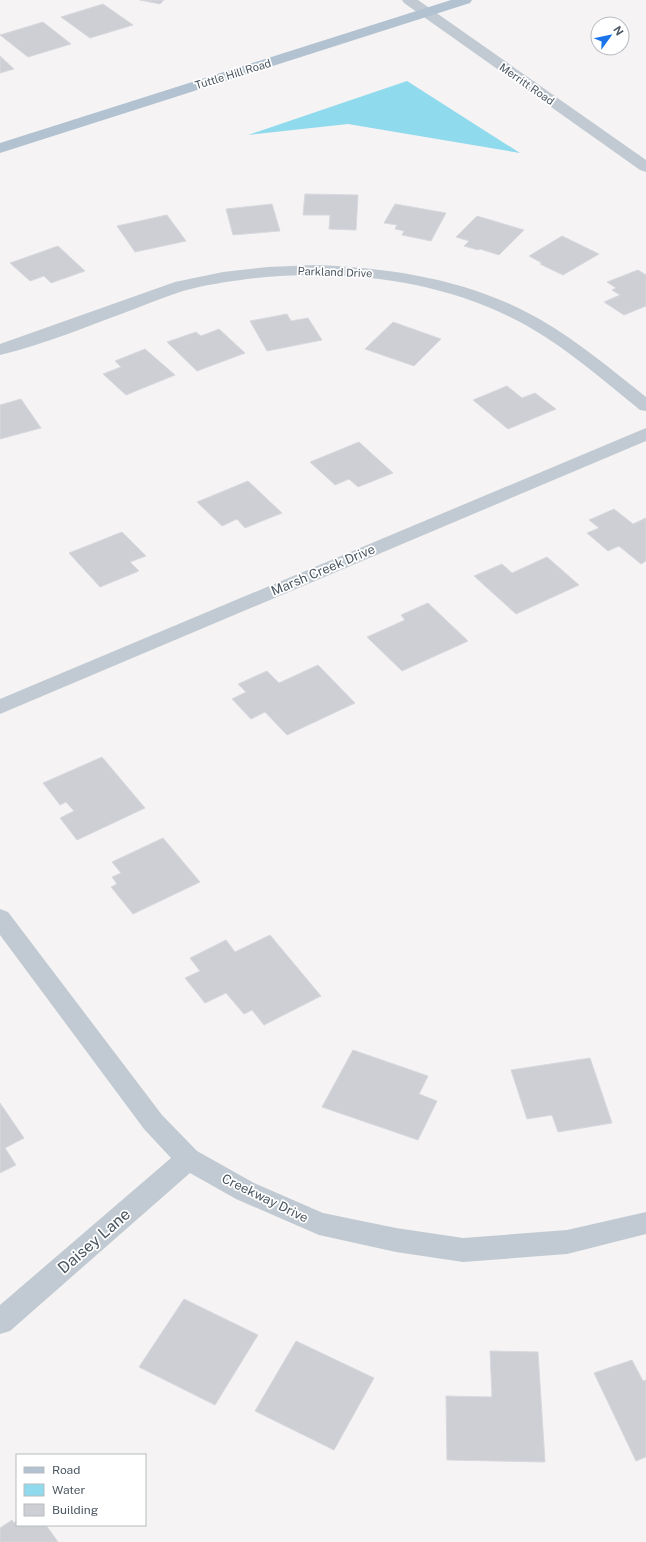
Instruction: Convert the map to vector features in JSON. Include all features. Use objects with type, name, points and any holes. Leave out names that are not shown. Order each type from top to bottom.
[{"type":"main road","name":"Tuttle Hill Road","points":[[0,148],[465,0]]},
{"type":"street","name":"Merritt Road","points":[[409,0],[646,167]]},
{"type":"street","name":"Parkland Drive","points":[[0,350],[180,286],[256,272],[313,270],[365,272],[398,276],[445,287],[487,300],[509,310],[533,322],[561,340],[646,406]]},
{"type":"street","name":"Marsh Creek Drive","points":[[0,707],[646,434]]},
{"type":"street","name":"Creekway Drive","points":[[0,918],[153,1122],[188,1159],[245,1191],[319,1224],[396,1240],[456,1249],[517,1247],[567,1242],[646,1223]]},
{"type":"street","name":"Daisey Lane","points":[[0,1322],[188,1159]]},
{"type":"water","points":[[407,81],[520,153],[348,124],[248,135]]},
{"type":"building","points":[[140,0],[164,0],[160,4]]},
{"type":"building","points":[[103,4],[133,25],[90,38],[61,17]]},
{"type":"building","points":[[43,22],[71,44],[28,57],[0,35]]},
{"type":"building","points":[[0,56],[14,69],[0,73]]},
{"type":"building","points":[[305,194],[358,195],[356,230],[329,229],[330,215],[303,215]]},
{"type":"building","points":[[272,204],[280,231],[233,235],[226,209]]},
{"type":"building","points":[[395,204],[446,213],[431,241],[402,235],[404,231],[395,229],[397,225],[384,223]]},
{"type":"building","points":[[167,215],[186,241],[135,252],[117,226]]},
{"type":"building","points":[[477,216],[524,230],[499,255],[464,246],[469,241],[456,237]]},
{"type":"building","points":[[562,236],[599,254],[563,275],[540,264],[542,263],[529,256]]},
{"type":"building","points":[[58,246],[85,271],[51,283],[44,276],[30,281],[10,263]]},
{"type":"building","points":[[638,270],[646,275],[646,306],[624,315],[604,302],[620,295],[612,290],[616,288],[607,282]]},
{"type":"building","points":[[287,314],[291,321],[308,318],[322,340],[267,351],[250,321]]},
{"type":"building","points":[[393,322],[441,339],[414,366],[365,349]]},
{"type":"building","points":[[219,329],[245,353],[197,371],[167,342],[196,332],[201,336]]},
{"type":"building","points":[[145,349],[175,375],[126,395],[103,374],[121,367],[115,361]]},
{"type":"building","points":[[507,386],[522,398],[535,393],[556,409],[508,429],[473,400]]},
{"type":"building","points":[[21,399],[41,428],[0,439],[0,405]]},
{"type":"building","points":[[359,442],[393,473],[358,487],[349,479],[335,485],[310,462]]},
{"type":"building","points":[[248,481],[282,513],[245,528],[237,519],[222,526],[197,502]]},
{"type":"building","points":[[614,509],[633,524],[646,518],[646,561],[641,564],[619,546],[608,551],[587,533],[599,528],[589,520]]},
{"type":"building","points":[[122,532],[146,556],[130,562],[139,571],[100,587],[69,553]]},
{"type":"building","points":[[547,557],[579,585],[516,614],[474,576],[502,564],[512,573]]},
{"type":"building","points":[[428,603],[468,641],[402,671],[367,637],[405,620],[401,615]]},
{"type":"building","points":[[318,665],[355,703],[287,735],[265,712],[251,719],[232,699],[246,692],[238,684],[267,671],[279,683]]},
{"type":"building","points":[[102,757],[145,808],[77,840],[60,818],[74,811],[66,802],[60,805],[43,783]]},
{"type":"building","points":[[163,838],[200,882],[133,914],[111,887],[117,884],[112,877],[121,873],[112,862]]},
{"type":"building","points":[[270,935],[321,996],[264,1025],[252,1010],[244,1014],[226,993],[205,1003],[185,978],[200,971],[190,958],[226,940],[235,952]]},
{"type":"building","points":[[353,1050],[428,1076],[419,1094],[437,1101],[418,1140],[322,1107]]},
{"type":"building","points":[[590,1058],[612,1123],[558,1132],[552,1115],[527,1119],[511,1070]]},
{"type":"building","points":[[0,1103],[24,1138],[5,1148],[16,1165],[0,1173]]},
{"type":"building","points":[[184,1299],[258,1335],[215,1405],[139,1367]]},
{"type":"building","points":[[296,1341],[374,1378],[334,1450],[255,1411]]},
{"type":"building","points":[[490,1351],[538,1352],[545,1462],[447,1460],[446,1396],[492,1397]]},
{"type":"building","points":[[632,1360],[643,1381],[646,1380],[646,1457],[636,1461],[594,1373]]},
{"type":"building","points":[[12,1520],[14,1523],[16,1522],[16,1526],[47,1526],[58,1542],[0,1542],[0,1528]]}]
